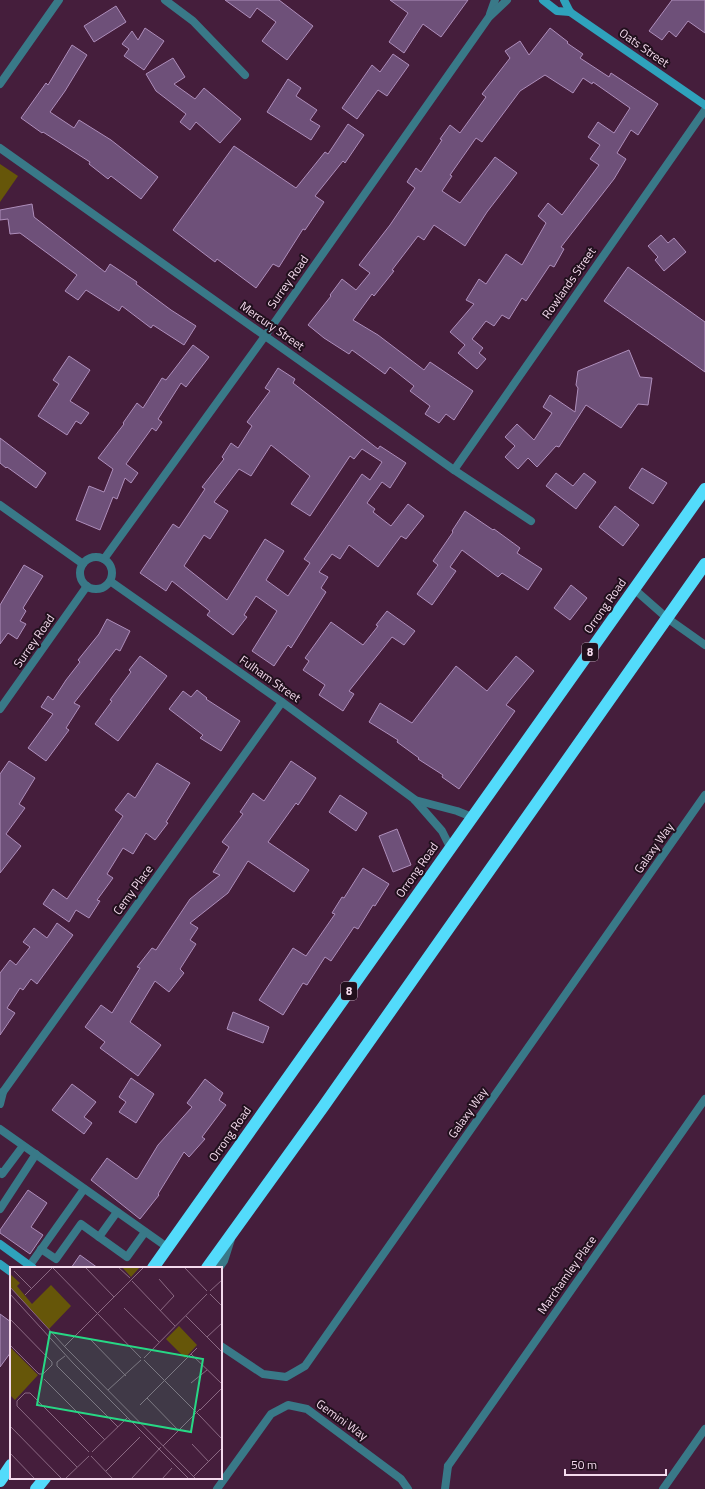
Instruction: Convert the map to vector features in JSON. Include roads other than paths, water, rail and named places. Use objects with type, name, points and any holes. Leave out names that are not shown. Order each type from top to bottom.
[{"type":"highway","name":"Orrong Road","points":[[154,1267],[705,488]]},
{"type":"highway","points":[[208,1267],[705,564]]},
{"type":"highway","points":[[0,1481],[10,1466]]},
{"type":"highway","points":[[36,1489],[44,1479]]},
{"type":"street","points":[[0,84],[59,0]]},
{"type":"street","points":[[164,0],[193,21],[245,75]]},
{"type":"street","name":"Surrey Road","points":[[489,17],[495,0]]},
{"type":"street","name":"Surrey Road","points":[[104,559],[265,336],[489,17],[507,0]]},
{"type":"street","name":"Oats Street","points":[[543,0],[557,11],[570,12]]},
{"type":"street","name":"Oats Street","points":[[564,0],[570,12],[705,105]]},
{"type":"street","name":"Rowlands Street","points":[[454,470],[705,110]]},
{"type":"street","name":"Mercury Street","points":[[0,148],[454,470],[531,521]]},
{"type":"street","points":[[0,505],[83,564]]},
{"type":"street","points":[[93,557],[104,559],[108,562],[112,572],[110,582],[102,588],[92,589],[87,586],[80,576],[83,564],[93,557]]},
{"type":"street","name":"Fulham Street","points":[[110,582],[282,702],[414,800],[442,831],[450,847]]},
{"type":"street","name":"Surrey Road","points":[[0,709],[87,586]]},
{"type":"street","points":[[634,589],[667,618],[705,645]]},
{"type":"street","name":"Cemy Place","points":[[0,1104],[4,1092],[282,702]]},
{"type":"street","name":"Galaxy Way","points":[[222,1347],[263,1374],[286,1377],[305,1366],[705,795]]},
{"type":"street","name":"Fulham Street","points":[[414,800],[457,811],[472,817]]},
{"type":"street","name":"Marchamley Place","points":[[445,1489],[448,1466],[705,1099]]},
{"type":"street","points":[[1,1131],[167,1247]]},
{"type":"street","points":[[0,1172],[2,1174],[23,1146]]},
{"type":"street","points":[[0,1208],[36,1154]]},
{"type":"street","points":[[0,1244],[32,1267],[41,1249],[84,1189]]},
{"type":"street","points":[[99,1237],[117,1212]]},
{"type":"street","points":[[41,1249],[56,1259],[81,1224],[127,1257],[145,1232]]},
{"type":"street","points":[[220,1267],[224,1261],[233,1233]]},
{"type":"street","points":[[0,1264],[10,1271]]},
{"type":"street","name":"Gemini Way","points":[[217,1489],[270,1414],[288,1405],[307,1409],[402,1479],[408,1489]]},
{"type":"street","points":[[663,1489],[705,1429]]}]
